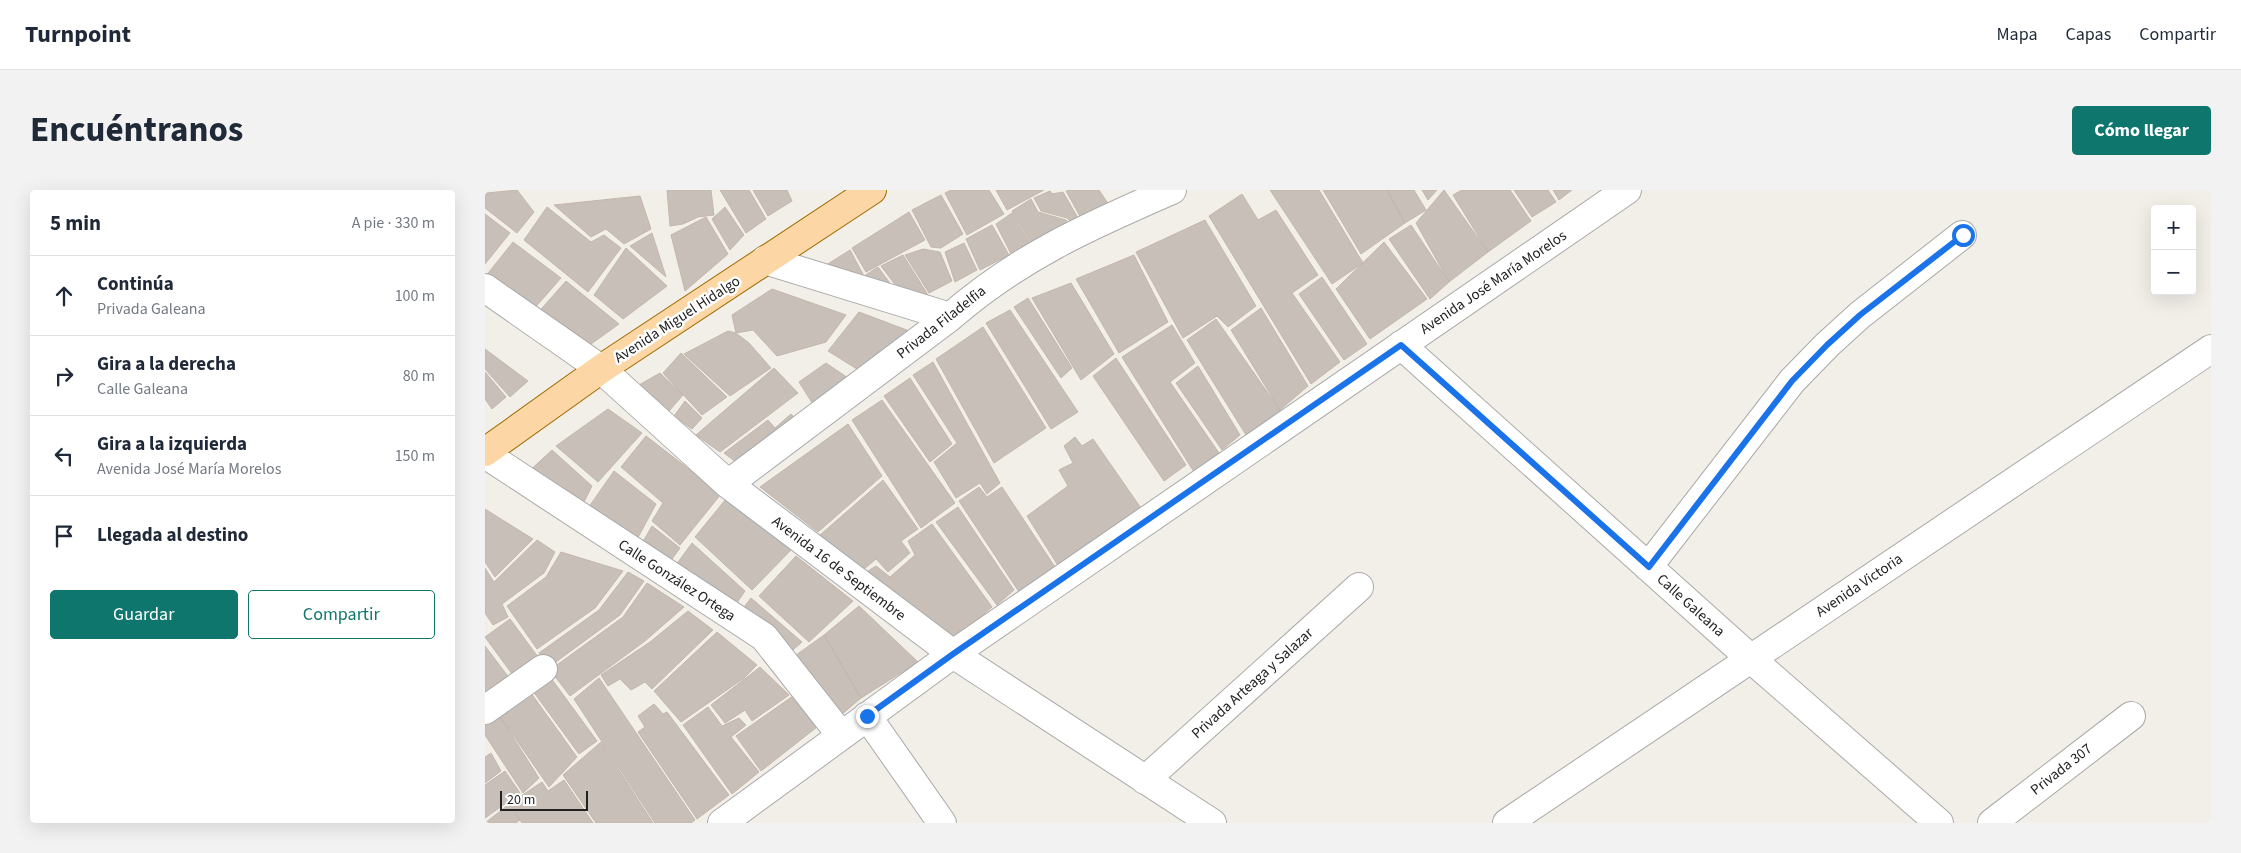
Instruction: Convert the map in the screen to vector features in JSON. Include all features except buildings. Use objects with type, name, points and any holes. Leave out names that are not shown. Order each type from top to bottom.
[{"type":"main road","name":"Avenida Miguel Hidalgo","points":[[485,453],[601,369],[872,190]]},
{"type":"street","name":"Avenida José María Morelos","points":[[722,823],[953,654],[1627,190]]},
{"type":"street","name":"Privada Filadelfia","points":[[728,484],[950,316],[981,290],[1057,242],[1159,192]]},
{"type":"street","points":[[1649,567],[1792,381],[1860,315],[1963,235]]},
{"type":"street","points":[[765,260],[950,316]]},
{"type":"street","name":"Avenida 16 de Septiembre","points":[[485,288],[601,369],[728,484],[953,654],[1212,823]]},
{"type":"street","name":"Calle Galeana","points":[[1401,345],[1750,658],[1939,823]]},
{"type":"street","name":"Avenida Victoria","points":[[1507,823],[2211,349]]},
{"type":"street","name":"Calle González Ortega","points":[[485,453],[764,637],[841,735]]},
{"type":"street","name":"Privada Arteaga y Salazar","points":[[1145,780],[1359,587]]},
{"type":"street","points":[[485,710],[543,669]]},
{"type":"street","points":[[867,716],[942,823]]},
{"type":"street","name":"Privada 307","points":[[1992,823],[2131,716]]},
{"type":"route","points":[[867,716],[953,654],[1401,345],[1649,567],[1792,381],[1860,315],[1963,235]]}]
